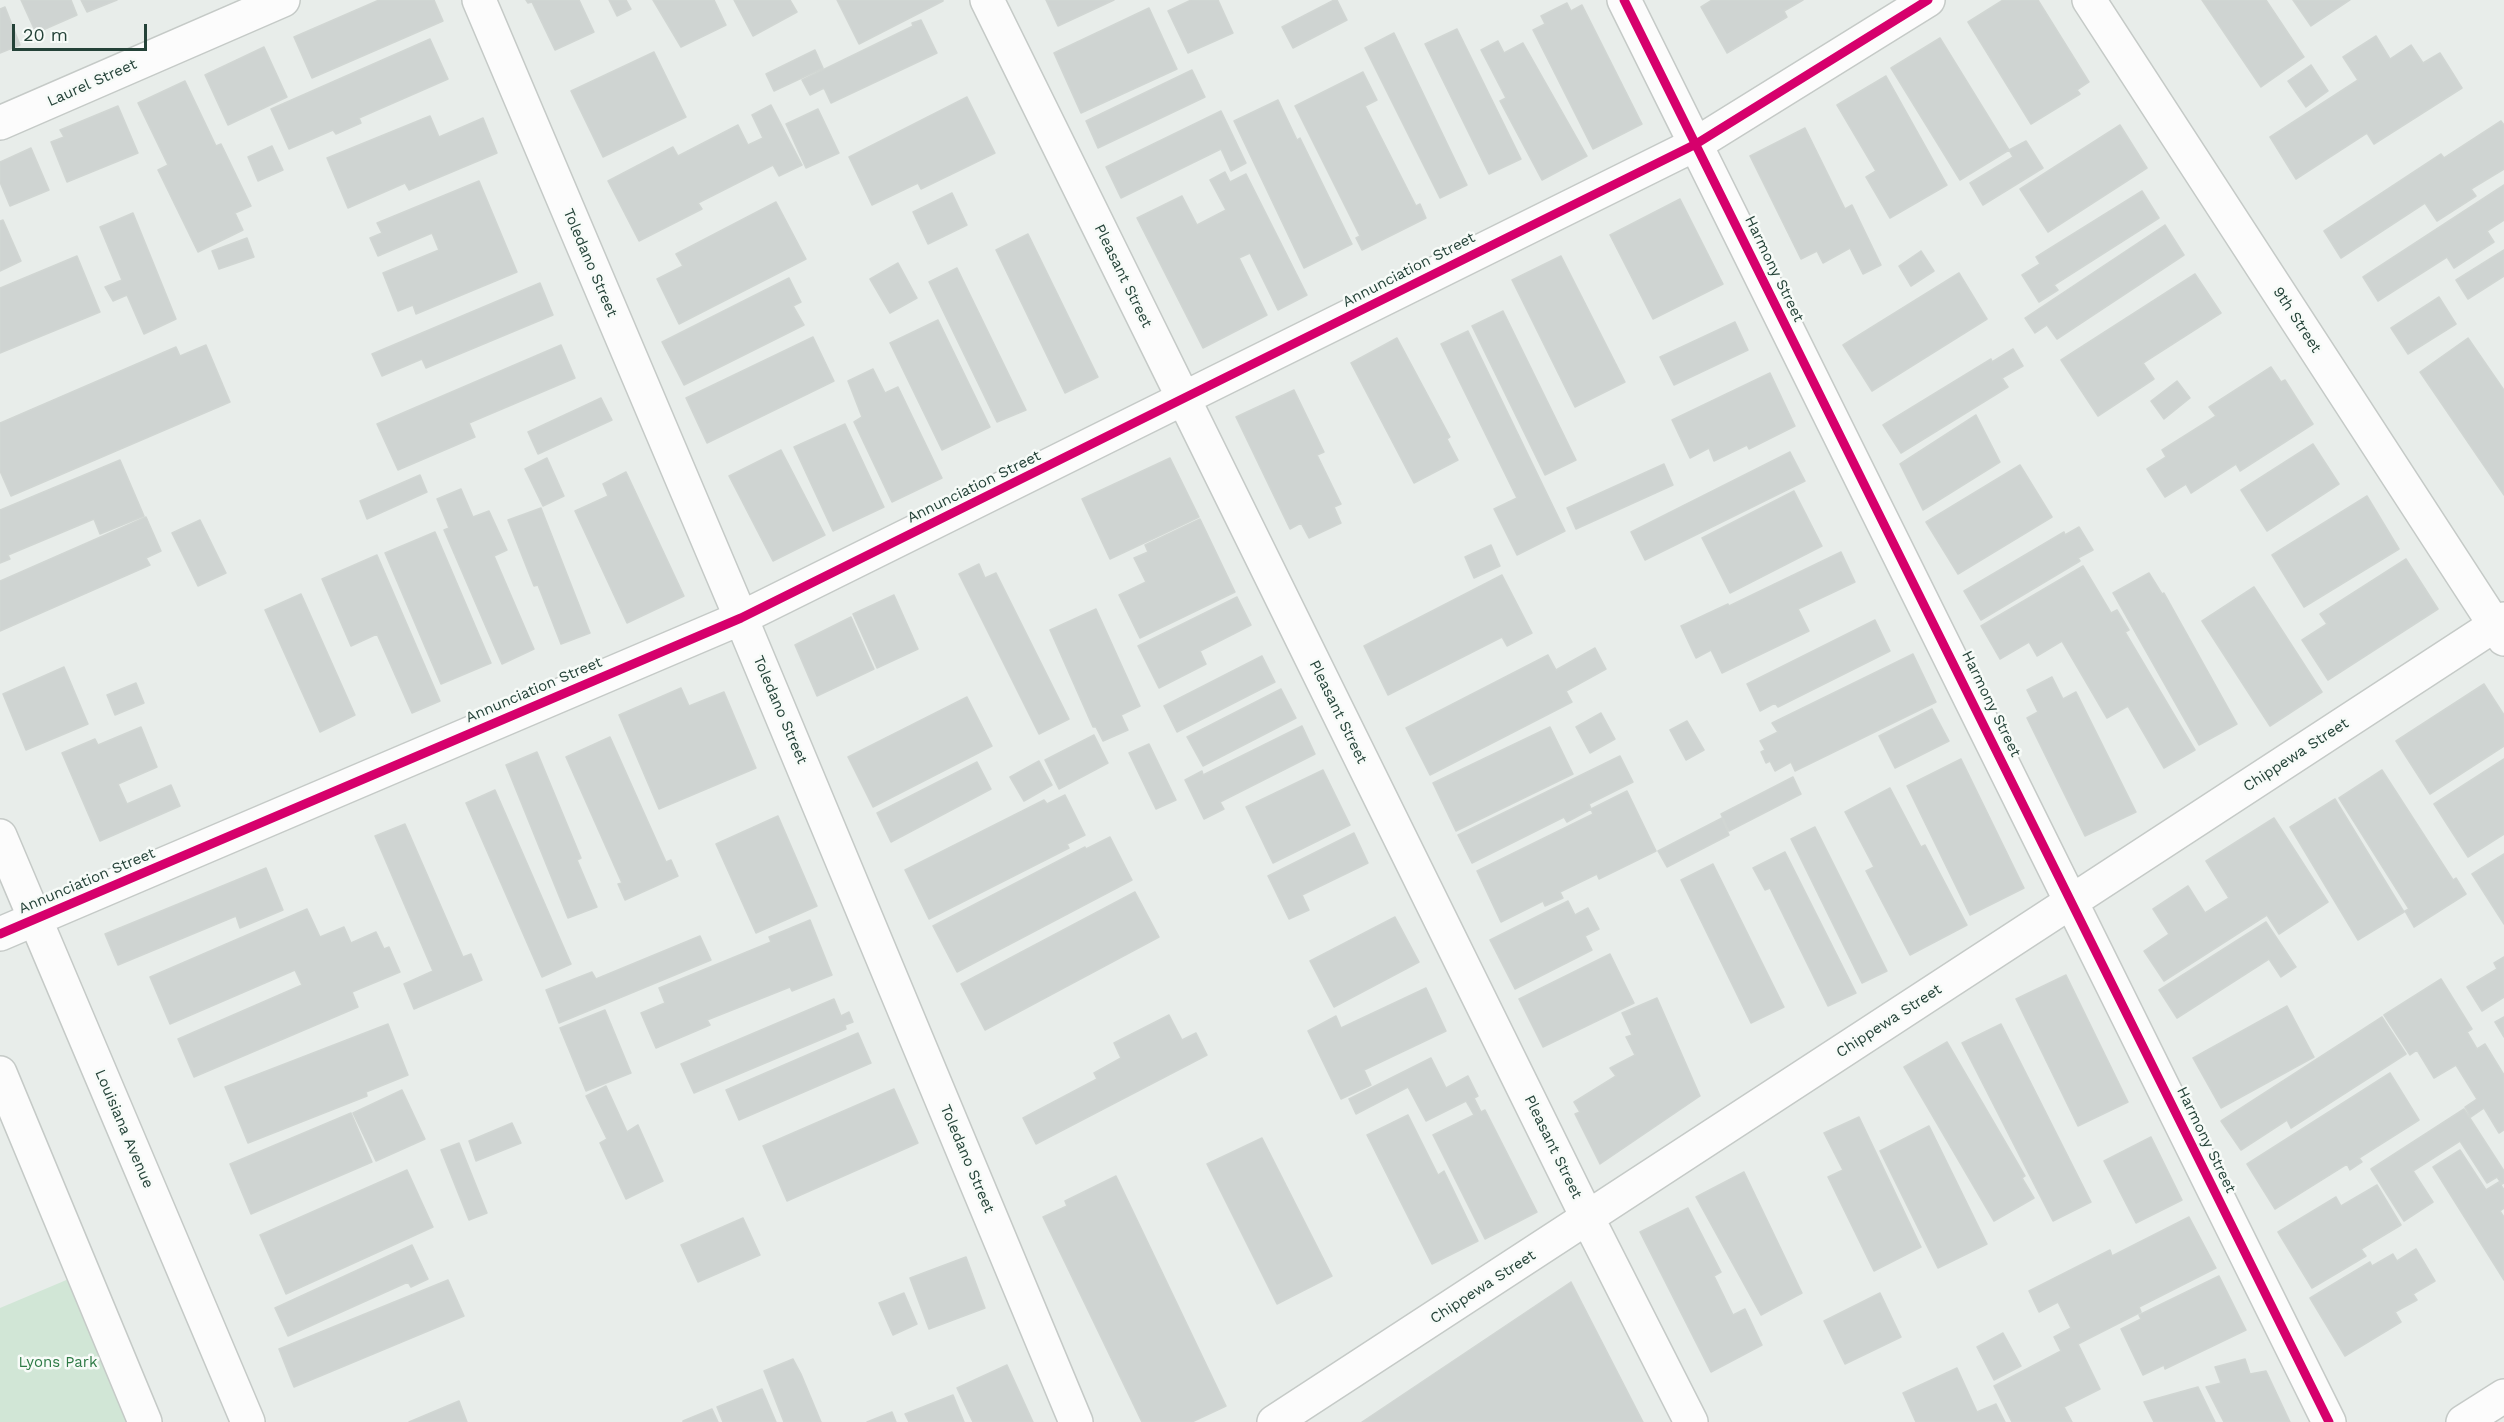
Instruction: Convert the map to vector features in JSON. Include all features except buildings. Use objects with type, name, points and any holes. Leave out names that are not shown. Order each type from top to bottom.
[{"type":"street","name":"Laurel Street","points":[[0,123],[283,0]]},
{"type":"street","name":"Toledano Street","points":[[479,0],[741,618],[1076,1422]]},
{"type":"street","name":"Pleasant Street","points":[[987,0],[1588,1219],[1691,1422]]},
{"type":"street","name":"Harmony Street","points":[[1624,0],[2329,1422]]},
{"type":"street","name":"Annunciation Street","points":[[0,934],[741,618],[1696,144],[1929,0]]},
{"type":"street","name":"9th Street","points":[[2089,0],[2501,628]]},
{"type":"street","name":"Chippewa Street","points":[[1274,1422],[2072,901],[2501,628]]},
{"type":"street","name":"Louisiana Avenue","points":[[0,837],[248,1422]]},
{"type":"street","points":[[0,1073],[145,1422]]},
{"type":"street","points":[[2463,1422],[2504,1396]]},
{"type":"green space","name":"Lyons Park","points":[[83,1273],[145,1422],[0,1422],[0,1308]]},
{"type":"cycle path","points":[[1624,0],[2329,1422]]},
{"type":"cycle path","points":[[0,934],[741,618],[1696,144],[1928,0]]}]
